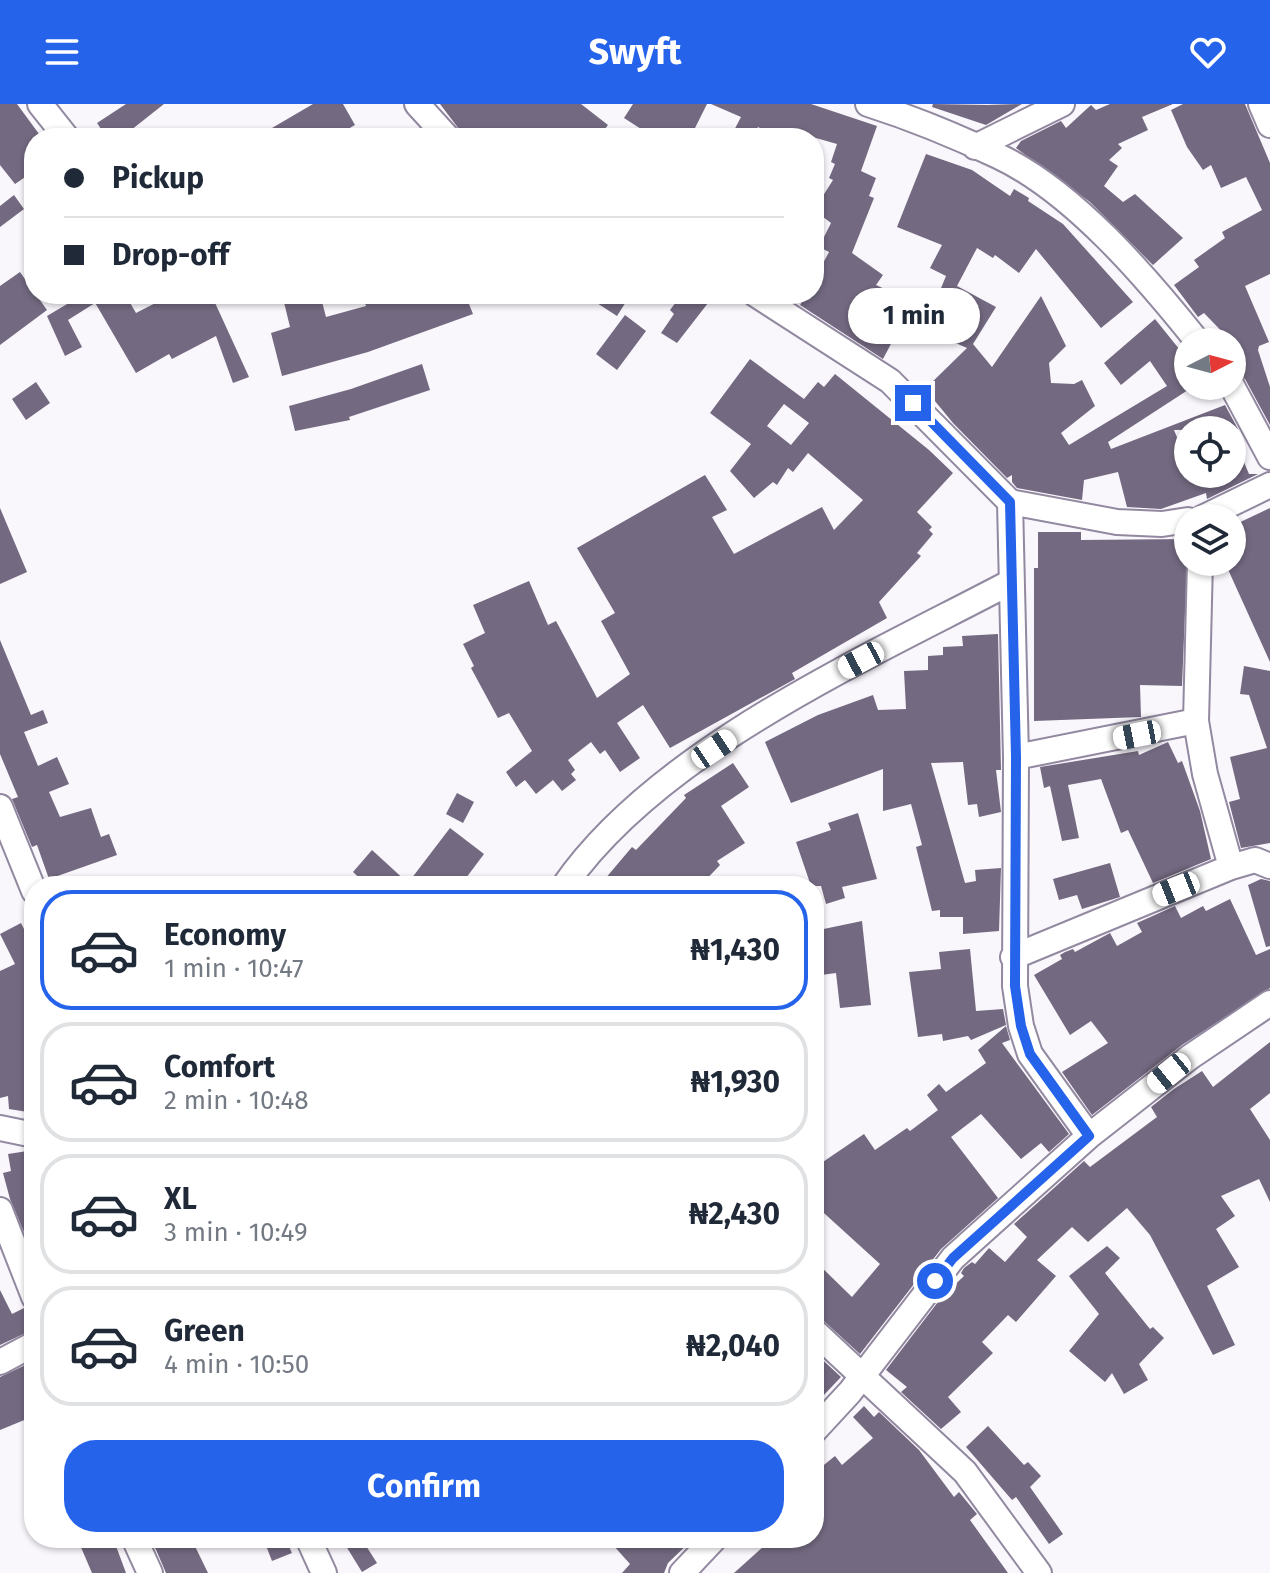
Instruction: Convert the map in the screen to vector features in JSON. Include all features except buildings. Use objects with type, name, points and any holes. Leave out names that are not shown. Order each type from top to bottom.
[{"type":"street","points":[[40,104],[59,128]]},
{"type":"street","points":[[417,104],[439,128]]},
{"type":"street","points":[[868,104],[928,123],[999,156],[1081,214],[1185,328]]},
{"type":"street","points":[[975,147],[1062,104]]},
{"type":"street","points":[[1261,104],[1270,125]]},
{"type":"street","points":[[771,304],[890,381],[1010,502],[1117,522],[1174,522]]},
{"type":"street","points":[[1239,400],[1270,457]]},
{"type":"street","points":[[1231,504],[1270,485]]},
{"type":"street","points":[[1010,502],[1016,757],[1013,957],[1021,1026],[1030,1054],[1089,1136]]},
{"type":"street","points":[[1200,576],[1196,721],[1205,774],[1231,867]]},
{"type":"street","points":[[572,876],[596,846],[649,795],[714,749],[790,699],[1011,582]]},
{"type":"street","points":[[1016,757],[1196,721]]},
{"type":"street","points":[[0,807],[28,876]]},
{"type":"street","points":[[1013,957],[1231,867],[1255,860],[1270,866]]},
{"type":"street","points":[[824,1419],[953,1258],[1089,1136],[1190,1057],[1270,1003]]},
{"type":"street","points":[[0,1128],[24,1133]]},
{"type":"street","points":[[0,1210],[24,1271]]},
{"type":"street","points":[[824,1340],[965,1472],[1039,1573]]},
{"type":"street","points":[[0,1362],[24,1349]]},
{"type":"street","points":[[139,1548],[150,1573]]},
{"type":"street","points":[[313,1548],[324,1573]]},
{"type":"street","points":[[682,1573],[706,1548]]},
{"type":"route","points":[[913,403],[1010,502],[1016,757],[1015,986],[1021,1026],[1030,1054],[1089,1136],[953,1258],[935,1281]]}]
